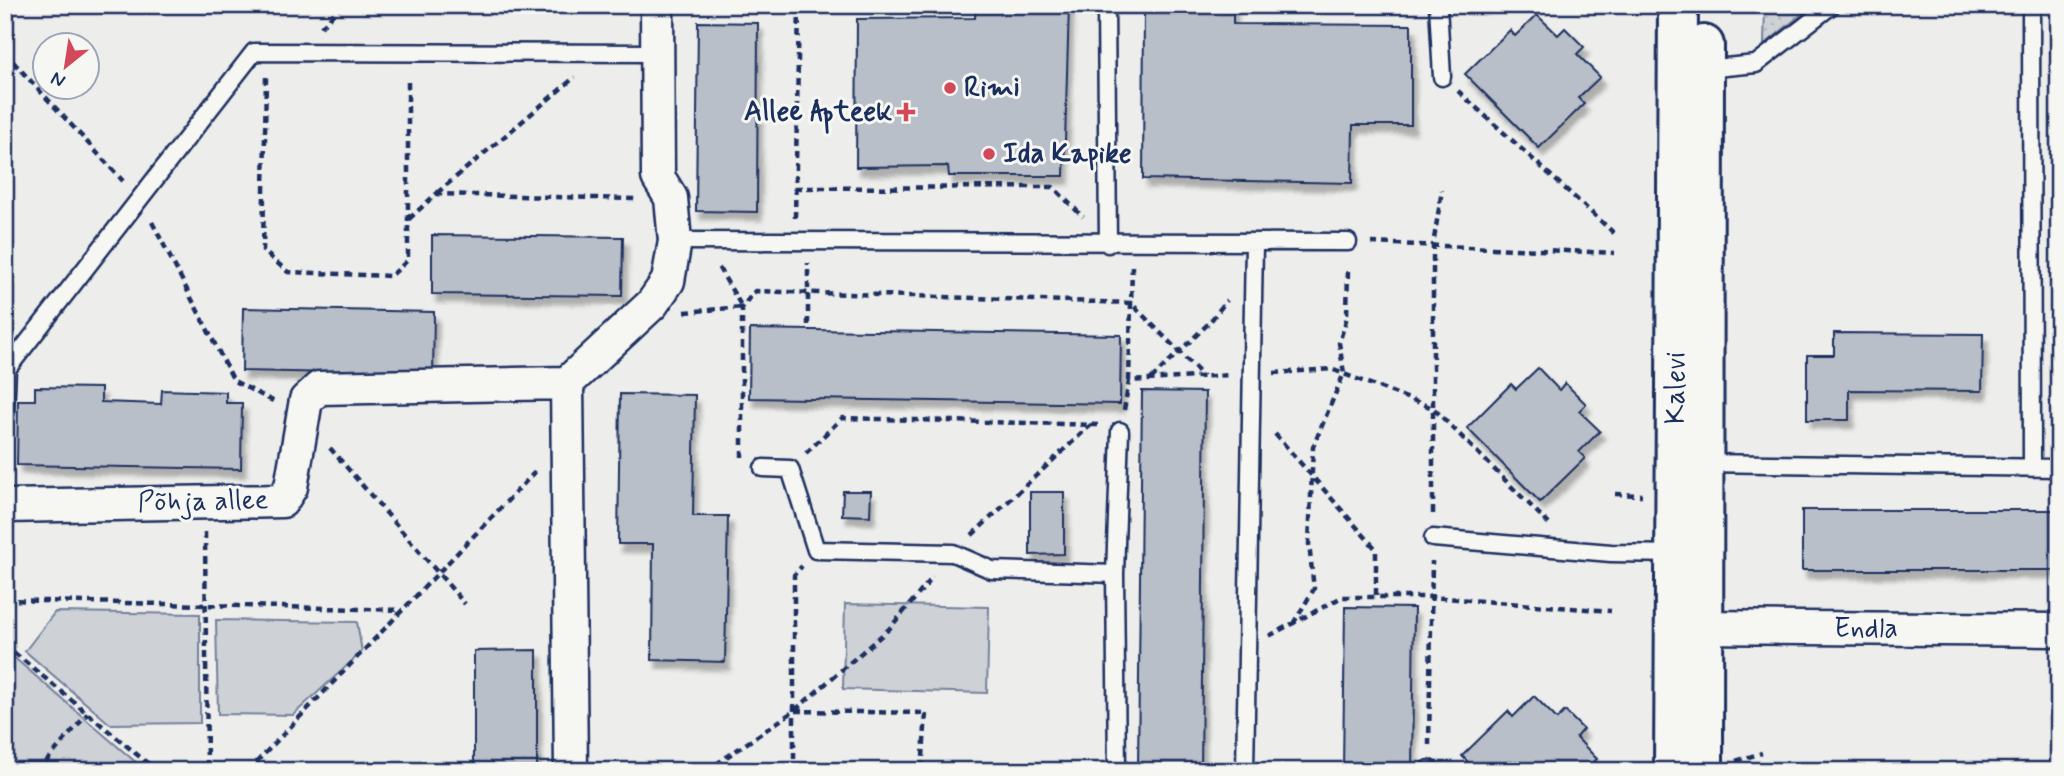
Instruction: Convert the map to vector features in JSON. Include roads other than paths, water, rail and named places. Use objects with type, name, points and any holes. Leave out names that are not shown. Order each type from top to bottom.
[{"type":"main road","name":"Kalevi","points":[[1674,771],[1689,632],[1690,554],[1678,5]]},
{"type":"main road","name":"Kalevi","points":[[1690,463],[1704,5]]},
{"type":"main road","name":"Kalevi","points":[[1689,632],[1703,771]]},
{"type":"street","points":[[571,771],[567,383],[639,316],[668,281],[689,241],[659,177],[657,5]]},
{"type":"street","name":"Põhja allee","points":[[5,506],[282,502],[291,487],[306,400],[319,388],[567,383]]},
{"type":"street","name":"Endla","points":[[1689,632],[2059,630]]},
{"type":"lane","points":[[1106,5],[1108,244]]},
{"type":"lane","points":[[1438,5],[1442,76]]},
{"type":"lane","points":[[1704,69],[1756,64],[1832,5]]},
{"type":"lane","points":[[2031,5],[2032,468]]},
{"type":"lane","points":[[5,414],[7,369],[254,52],[658,53]]},
{"type":"lane","points":[[689,241],[1108,244],[1348,242]]},
{"type":"lane","points":[[1245,771],[1254,244]]},
{"type":"lane","points":[[1117,771],[1115,574],[1120,431]]},
{"type":"lane","points":[[1690,463],[2059,468]]},
{"type":"lane","points":[[763,468],[790,469],[816,550],[953,553],[992,570],[1115,574]]},
{"type":"lane","points":[[1433,538],[1575,549],[1690,554]]},
{"type":"place","name":"Rimi","points":[[950,88]]},
{"type":"place","name":"Allee Apteek","points":[[906,112]]},
{"type":"place","name":"Ida Kapike","points":[[989,154]]}]
